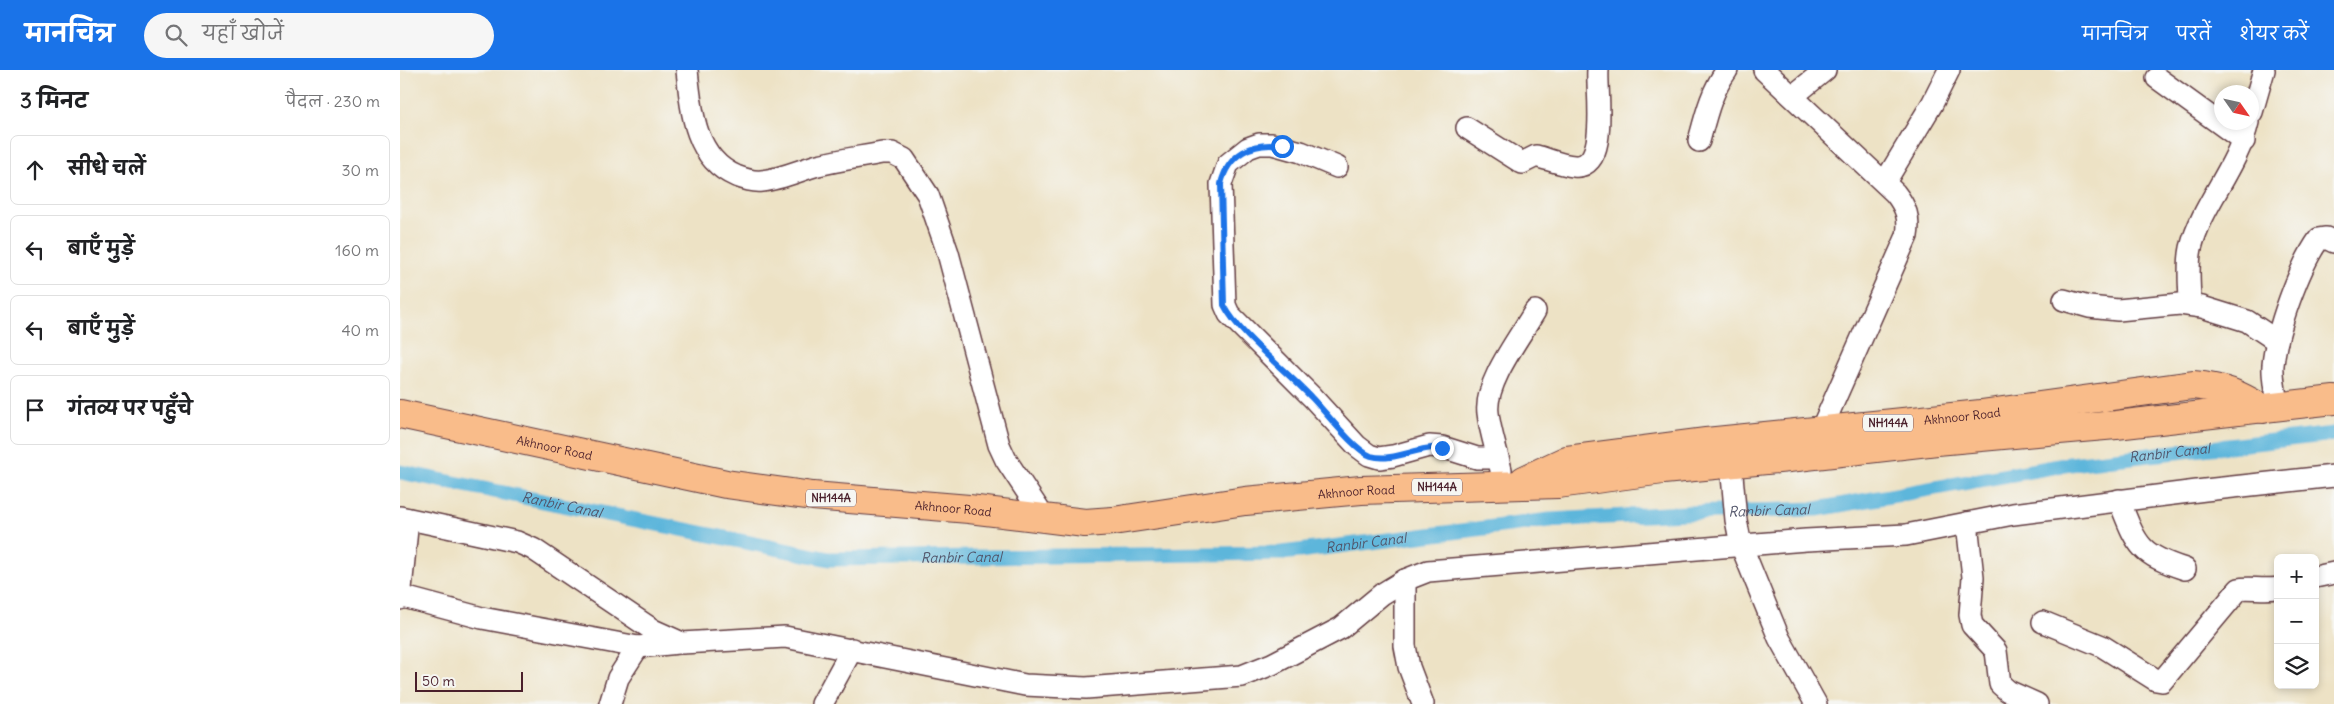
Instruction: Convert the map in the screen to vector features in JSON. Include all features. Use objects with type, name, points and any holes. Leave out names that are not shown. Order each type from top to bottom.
[{"type":"highway","name":"Akhnoor Road","points":[[1508,485],[1566,460],[1821,430],[1981,414],[2193,386],[2221,388],[2270,408]]},
{"type":"highway","name":"Akhnoor Road","points":[[400,414],[726,484],[813,496],[969,509],[1085,523],[1113,521],[1267,498],[1361,490],[1558,484],[1663,470],[1937,441],[2116,426],[2334,400]]},
{"type":"street","points":[[687,70],[692,113],[698,135],[717,163],[731,174],[744,179],[762,181],[820,165],[882,153],[892,153],[904,159],[928,196],[948,253],[999,445],[1006,460],[1045,519]]},
{"type":"street","points":[[1467,128],[1522,163],[1536,156],[1575,166],[1582,165],[1590,160],[1596,149],[1599,134],[1598,70]]},
{"type":"street","points":[[1699,141],[1710,100],[1718,82],[1727,70]]},
{"type":"street","points":[[1764,70],[1896,193],[1906,208],[1908,216],[1907,236],[1821,430]]},
{"type":"street","points":[[1793,96],[1825,70]]},
{"type":"street","points":[[1884,182],[1932,104],[1949,70]]},
{"type":"street","points":[[2259,88],[2264,70]]},
{"type":"street","points":[[2157,78],[2246,132],[2195,235],[2190,258],[2190,305]]},
{"type":"street","points":[[1338,167],[1301,152],[1272,144],[1259,144],[1248,148],[1228,164],[1221,184],[1224,305],[1229,314],[1252,339],[1368,455],[1379,458],[1393,456],[1429,446],[1477,458],[1498,458]]},
{"type":"street","points":[[2270,408],[2277,341],[2298,278],[2311,250],[2321,238],[2334,242]]},
{"type":"street","points":[[2064,300],[2089,307],[2118,310],[2162,305],[2190,305],[2247,321],[2277,341]]},
{"type":"street","points":[[1508,485],[1498,458],[1487,412],[1488,399],[1492,385],[1535,311]]},
{"type":"street","points":[[1732,464],[1736,520],[1741,545],[1779,638],[1816,704]]},
{"type":"street","points":[[682,643],[652,630],[533,548],[517,542],[404,518],[400,597],[482,618],[638,647],[786,637],[1025,685],[1086,688],[1242,676],[1272,664],[1341,628],[1382,594],[1405,580],[1428,571],[1741,545],[1906,535],[2013,514],[2334,476]]},
{"type":"street","points":[[2119,500],[2133,535],[2144,550],[2156,559],[2185,569]]},
{"type":"street","points":[[1968,523],[1973,577],[1970,616],[1972,625],[1996,652],[2000,684],[2008,692],[2037,704]]},
{"type":"street","points":[[2319,576],[2334,573]]},
{"type":"street","points":[[1405,580],[1405,646],[1409,666],[1423,704]]},
{"type":"street","points":[[2043,622],[2102,646],[2162,681],[2239,589],[2274,588]]},
{"type":"street","points":[[610,704],[618,678],[638,647]]},
{"type":"street","points":[[822,704],[852,649]]},
{"type":"waterway","name":"Ranbir Canal","points":[[400,472],[829,559],[1282,553],[1550,520],[1817,509],[2070,464],[2334,434]]},
{"type":"route","points":[[1282,146],[1259,144],[1248,148],[1228,164],[1223,174],[1221,184],[1224,305],[1229,314],[1252,339],[1368,455],[1379,458],[1412,452],[1429,446],[1442,448]]}]
